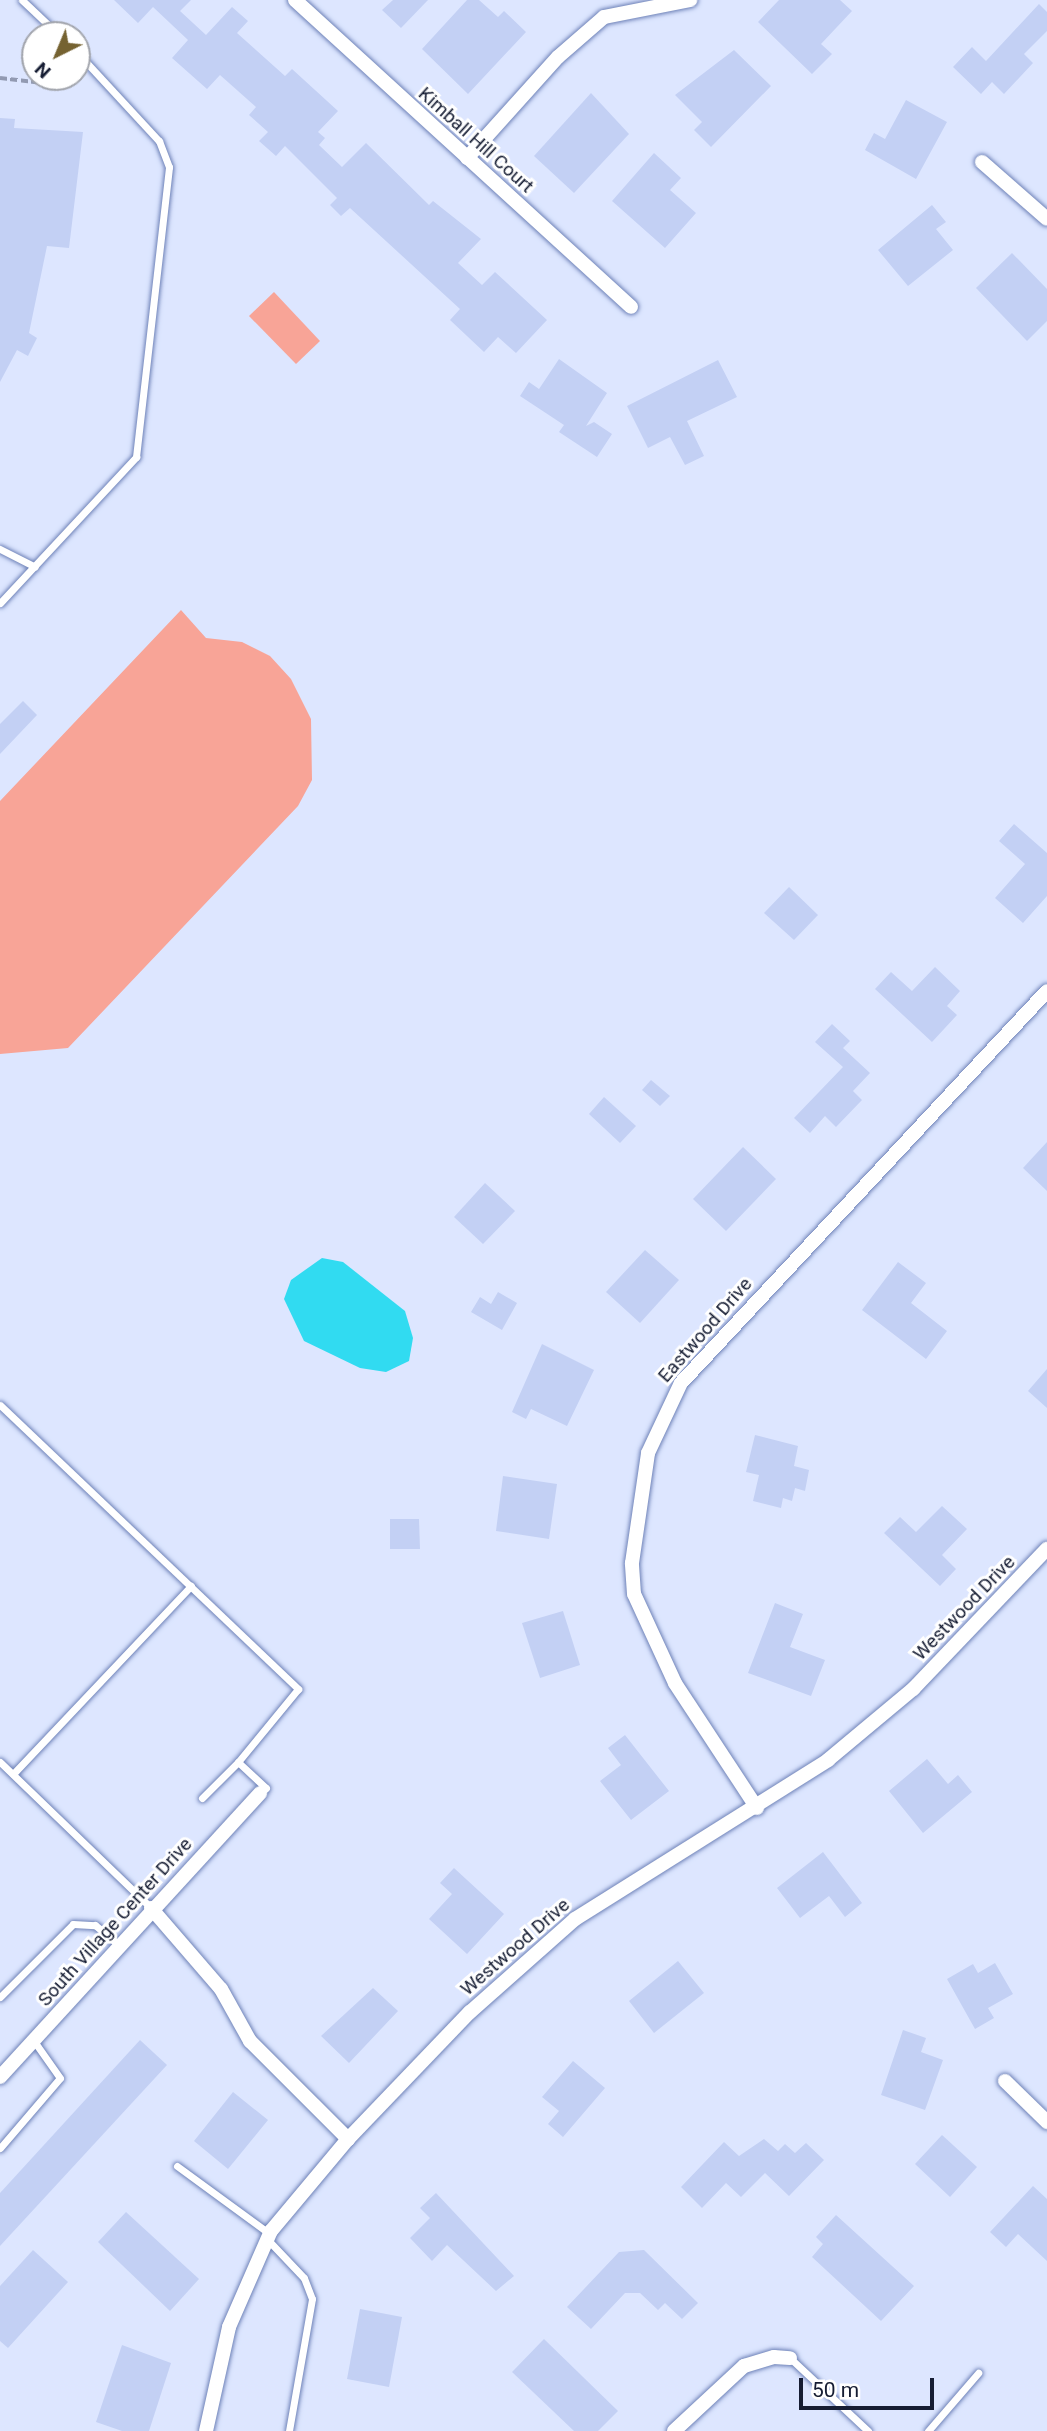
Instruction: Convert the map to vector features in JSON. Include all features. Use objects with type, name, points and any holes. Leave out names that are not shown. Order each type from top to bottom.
[{"type":"street","name":"Kimball Hill Court","points":[[295,0],[631,307]]},
{"type":"street","points":[[467,158],[558,57],[604,17],[690,0]]},
{"type":"street","points":[[982,162],[1044,216]]},
{"type":"street","name":"Eastwood Drive","points":[[757,1808],[676,1683],[634,1594],[632,1563],[656,1432],[681,1383],[717,1341],[1047,991]]},
{"type":"street","name":"Westwood Drive","points":[[206,2431],[229,2327],[269,2237],[348,2139],[470,2012],[575,1919],[757,1808],[828,1760],[913,1689],[1047,1549]]},
{"type":"street","name":"South Village Center Drive","points":[[0,2077],[118,1944],[260,1793]]},
{"type":"street","points":[[152,1908],[221,1989],[250,2041],[348,2139]]},
{"type":"street","points":[[1005,2081],[1047,2122]]},
{"type":"street","points":[[674,2431],[744,2366],[774,2357],[790,2358]]},
{"type":"lane","points":[[22,0],[44,21]]},
{"type":"lane","points":[[0,603],[136,457],[169,167],[159,141],[91,67]]},
{"type":"lane","points":[[0,549],[35,567]]},
{"type":"lane","points":[[0,1405],[298,1689],[238,1762],[202,1798]]},
{"type":"lane","points":[[13,1774],[191,1586]]},
{"type":"lane","points":[[0,1762],[152,1908]]},
{"type":"lane","points":[[238,1762],[266,1788],[260,1793]]},
{"type":"lane","points":[[0,1997],[73,1924],[95,1925],[118,1944]]},
{"type":"lane","points":[[0,2148],[60,2078],[33,2040]]},
{"type":"lane","points":[[177,2166],[269,2237],[304,2278],[312,2299],[289,2431]]},
{"type":"lane","points":[[790,2358],[868,2431]]},
{"type":"lane","points":[[928,2431],[978,2373]]},
{"type":"path","points":[[0,78],[21,80]]},
{"type":"shaded area","points":[[274,292],[320,341],[296,364],[249,316]]},
{"type":"shaded area","points":[[181,610],[206,638],[242,642],[270,656],[291,679],[311,719],[312,780],[298,806],[68,1048],[0,1054],[0,801]]},
{"type":"water","points":[[322,1258],[343,1262],[405,1311],[413,1338],[409,1361],[386,1372],[360,1368],[304,1341],[284,1299],[291,1280]]},
{"type":"building","points":[[114,0],[191,0],[180,11],[206,35],[232,7],[248,21],[237,33],[285,76],[292,69],[338,111],[318,132],[325,138],[319,145],[342,167],[366,143],[429,205],[433,201],[481,239],[458,263],[482,285],[495,272],[547,320],[516,353],[498,337],[484,352],[450,320],[460,309],[350,208],[341,216],[330,205],[337,198],[285,146],[276,156],[259,141],[268,132],[249,115],[256,107],[220,75],[207,89],[172,58],[188,40],[153,7],[138,23]]},
{"type":"building","points":[[393,0],[428,0],[401,28],[382,10]]},
{"type":"building","points":[[467,0],[479,0],[498,17],[504,11],[526,32],[468,94],[422,49]]},
{"type":"building","points":[[779,0],[840,0],[852,11],[821,44],[832,54],[812,74],[758,22]]},
{"type":"building","points":[[1039,4],[1047,12],[1047,31],[1024,54],[1033,63],[1004,94],[992,82],[981,94],[953,67],[972,47],[986,61]]},
{"type":"building","points":[[734,50],[771,86],[711,147],[694,130],[702,122],[675,95]]},
{"type":"building","points":[[591,93],[629,134],[574,193],[534,156]]},
{"type":"building","points":[[906,100],[947,122],[916,179],[865,150],[874,133],[885,139]]},
{"type":"building","points":[[0,118],[15,119],[14,128],[83,132],[69,248],[47,246],[29,333],[37,338],[28,356],[17,350],[0,382]]},
{"type":"building","points":[[654,153],[681,178],[670,190],[696,213],[665,248],[612,201]]},
{"type":"building","points":[[932,205],[946,222],[936,229],[953,250],[908,286],[878,250]]},
{"type":"building","points":[[1012,253],[1047,289],[1047,321],[1027,341],[976,288]]},
{"type":"building","points":[[559,359],[607,393],[586,426],[594,422],[612,434],[597,457],[559,432],[564,425],[520,396],[529,382],[539,389]]},
{"type":"building","points":[[718,360],[737,397],[687,421],[704,456],[685,465],[670,437],[648,448],[627,406]]},
{"type":"building","points":[[23,701],[37,715],[0,754],[0,724]]},
{"type":"building","points":[[1014,824],[1047,853],[1047,896],[1023,923],[995,898],[1025,864],[999,841]]},
{"type":"building","points":[[789,887],[818,915],[794,940],[764,913]]},
{"type":"building","points":[[935,967],[960,991],[947,1006],[957,1015],[932,1042],[875,989],[891,972],[912,991]]},
{"type":"building","points":[[832,1024],[850,1041],[843,1048],[870,1073],[853,1091],[862,1100],[836,1127],[825,1116],[810,1133],[794,1118],[843,1067],[815,1042]]},
{"type":"building","points":[[651,1080],[670,1096],[660,1106],[642,1090]]},
{"type":"building","points":[[604,1097],[636,1126],[620,1143],[589,1114]]},
{"type":"building","points":[[1047,1142],[1047,1191],[1023,1168]]},
{"type":"building","points":[[743,1147],[776,1179],[726,1231],[693,1199]]},
{"type":"building","points":[[485,1183],[515,1211],[483,1244],[454,1217]]},
{"type":"building","points":[[645,1250],[679,1280],[640,1323],[606,1292]]},
{"type":"building","points":[[898,1262],[926,1283],[911,1303],[947,1331],[926,1359],[862,1310]]},
{"type":"building","points":[[498,1292],[517,1303],[502,1330],[471,1312],[480,1297],[491,1304]]},
{"type":"building","points":[[542,1344],[594,1370],[567,1426],[531,1409],[526,1419],[512,1412]]},
{"type":"building","points":[[1047,1369],[1047,1408],[1028,1391]]},
{"type":"building","points":[[755,1435],[798,1446],[794,1466],[809,1470],[805,1491],[795,1488],[792,1501],[783,1498],[781,1508],[753,1501],[759,1475],[746,1472]]},
{"type":"building","points":[[503,1476],[557,1484],[549,1539],[496,1531]]},
{"type":"building","points":[[942,1506],[967,1529],[942,1555],[956,1569],[940,1586],[884,1533],[900,1517],[916,1532]]},
{"type":"building","points":[[390,1519],[419,1519],[420,1549],[390,1549]]},
{"type":"building","points":[[775,1603],[803,1614],[790,1647],[825,1660],[811,1696],[748,1673]]},
{"type":"building","points":[[563,1611],[580,1665],[540,1678],[522,1623]]},
{"type":"building","points":[[625,1735],[669,1791],[631,1820],[600,1781],[621,1765],[608,1748]]},
{"type":"building","points":[[927,1759],[948,1784],[958,1775],[972,1792],[923,1833],[889,1791]]},
{"type":"building","points":[[823,1852],[862,1903],[845,1917],[829,1896],[800,1918],[777,1888]]},
{"type":"building","points":[[454,1868],[504,1914],[467,1954],[429,1919],[452,1894],[440,1883]]},
{"type":"building","points":[[678,1961],[704,1993],[654,2033],[629,2001]]},
{"type":"building","points":[[995,1963],[1013,1994],[988,2008],[994,2018],[975,2029],[947,1979],[973,1964],[978,1973]]},
{"type":"building","points":[[373,1988],[398,2011],[349,2063],[321,2036]]},
{"type":"building","points":[[903,2030],[926,2038],[921,2052],[943,2060],[925,2110],[881,2095]]},
{"type":"building","points":[[140,2040],[167,2065],[0,2246],[0,2193]]},
{"type":"building","points":[[573,2061],[605,2088],[563,2137],[548,2124],[559,2111],[542,2097]]},
{"type":"building","points":[[233,2092],[268,2120],[228,2169],[194,2141]]},
{"type":"building","points":[[942,2135],[977,2167],[950,2197],[915,2164]]},
{"type":"building","points":[[764,2139],[778,2151],[785,2144],[795,2153],[806,2143],[824,2160],[789,2196],[765,2173],[741,2197],[726,2183],[702,2208],[681,2187],[724,2142],[739,2156]]},
{"type":"building","points":[[1033,2186],[1047,2199],[1047,2261],[1018,2234],[1006,2247],[990,2232]]},
{"type":"building","points":[[436,2193],[514,2276],[496,2291],[447,2245],[432,2261],[410,2238],[430,2218],[420,2208]]},
{"type":"building","points":[[126,2212],[199,2279],[170,2311],[98,2242]]},
{"type":"building","points":[[836,2215],[914,2286],[881,2321],[812,2257],[823,2244],[816,2237]]},
{"type":"building","points":[[33,2250],[68,2282],[8,2348],[0,2341],[0,2286]]},
{"type":"building","points":[[644,2250],[698,2303],[682,2319],[665,2303],[658,2310],[640,2293],[625,2293],[591,2329],[567,2307],[619,2252]]},
{"type":"building","points":[[360,2309],[402,2317],[389,2387],[347,2379]]},
{"type":"building","points":[[544,2339],[618,2411],[598,2431],[574,2431],[512,2372]]},
{"type":"building","points":[[122,2345],[171,2363],[149,2431],[122,2431],[96,2422]]}]
